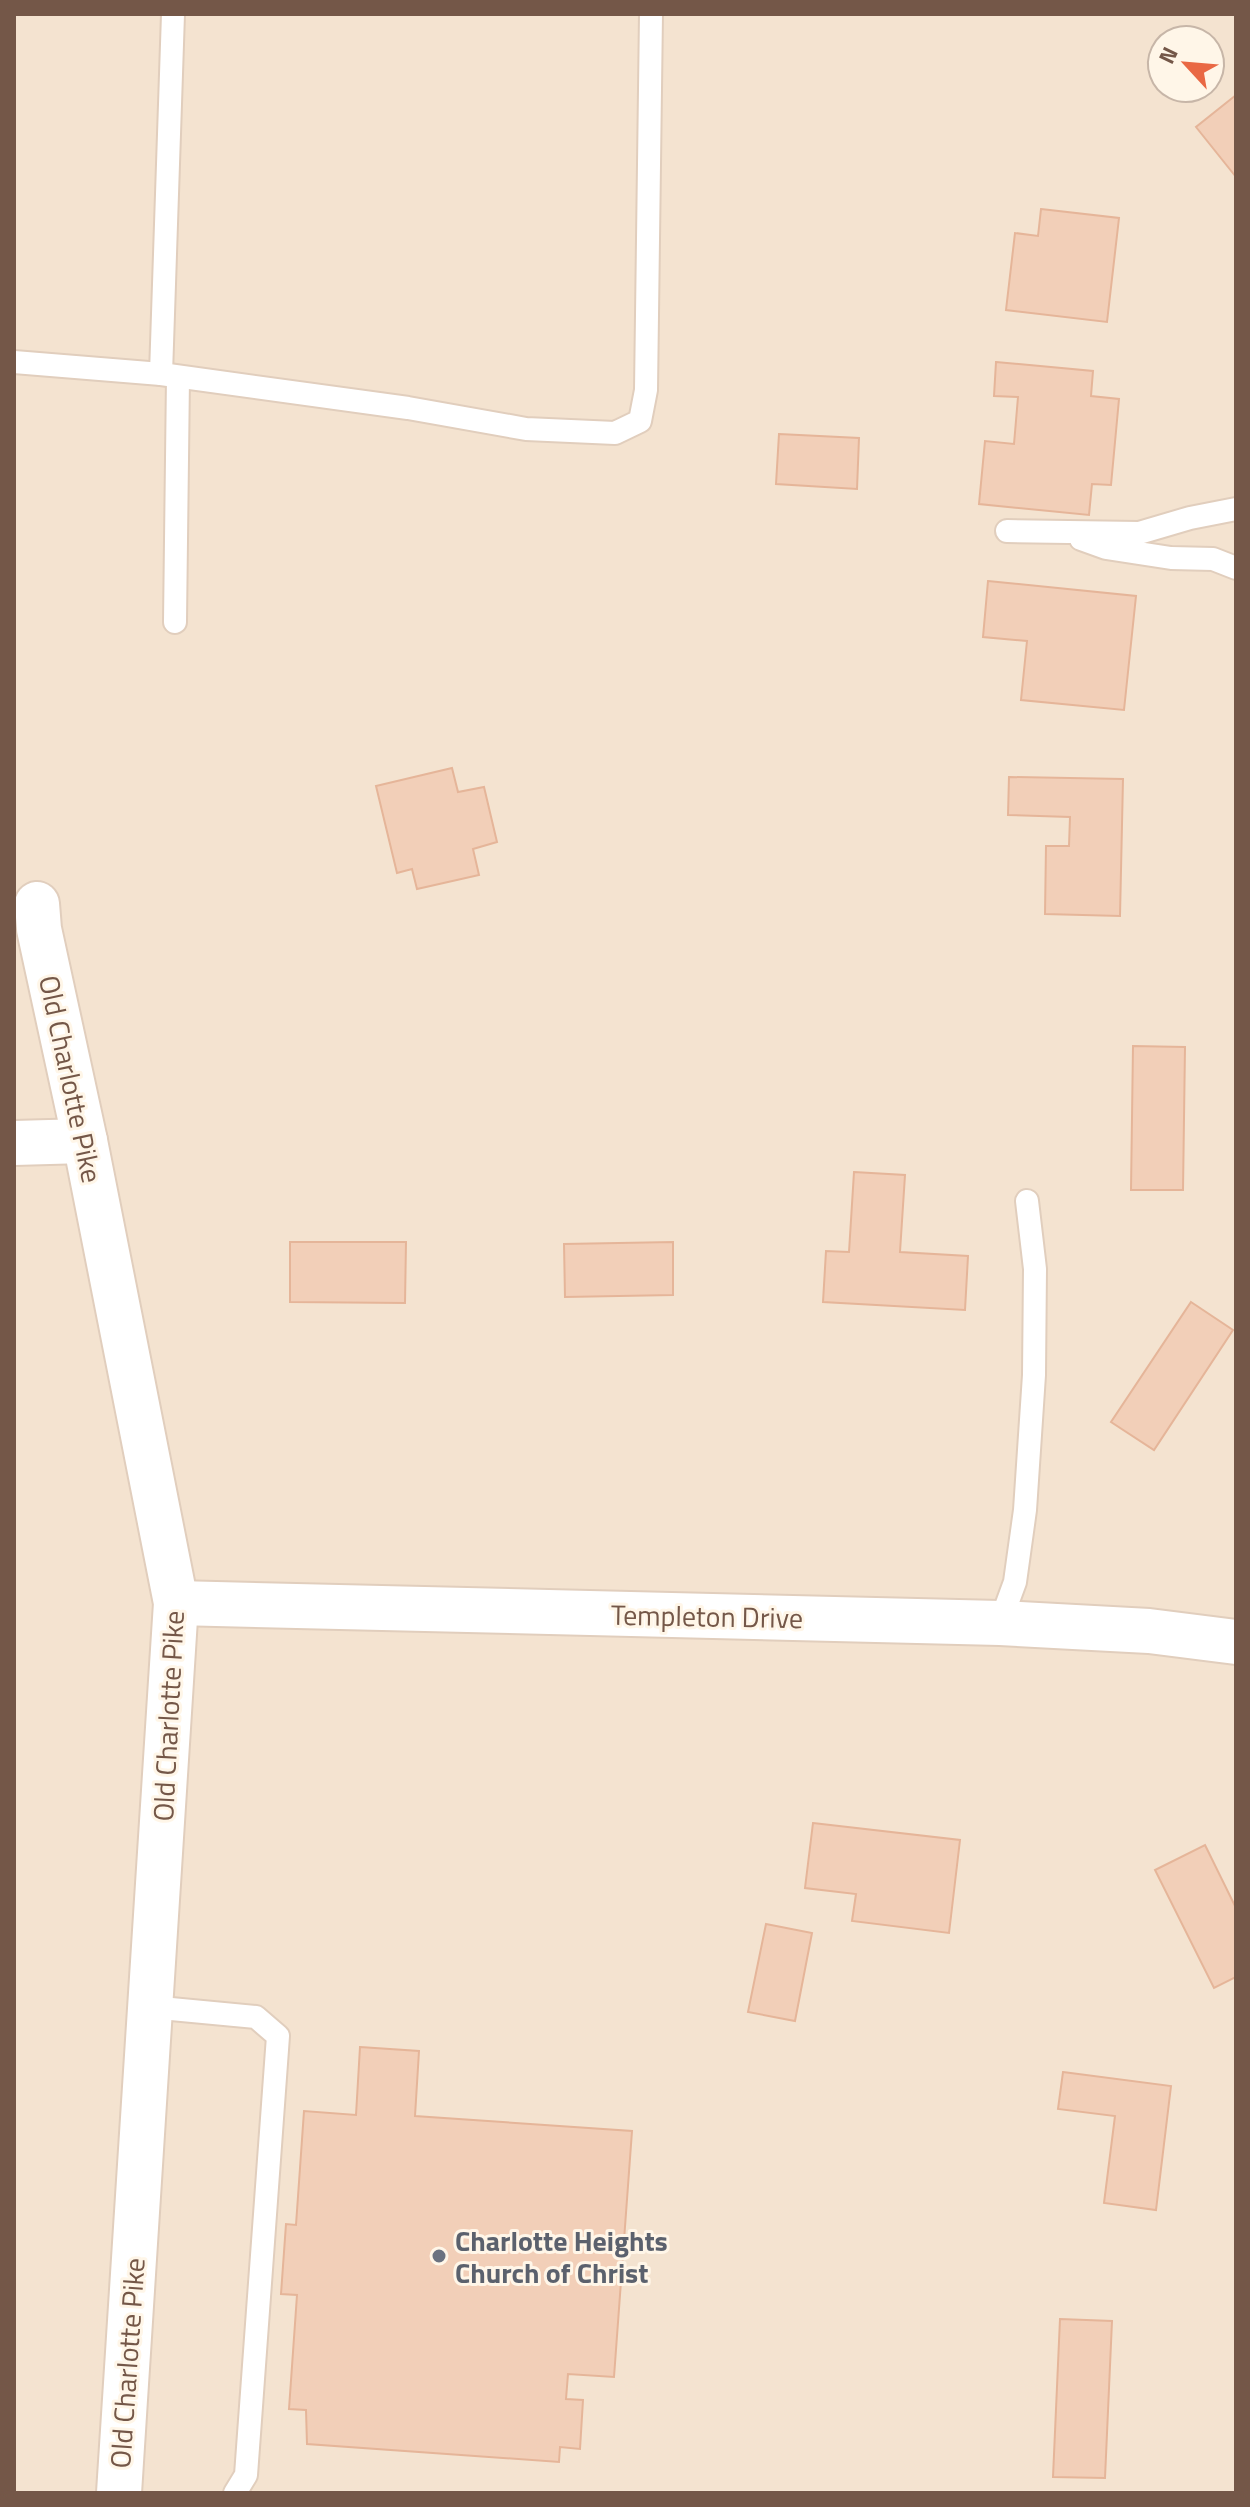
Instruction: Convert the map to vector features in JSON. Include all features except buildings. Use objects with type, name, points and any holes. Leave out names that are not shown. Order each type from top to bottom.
[{"type":"street","name":"Old Charlotte Pike","points":[[37,904],[39,929],[85,1141],[176,1603],[119,2493]]},
{"type":"street","points":[[14,1143],[85,1141]]},
{"type":"street","name":"Templeton Drive","points":[[176,1603],[1000,1623],[1149,1631],[1236,1642]]},
{"type":"lane","points":[[173,14],[169,375],[175,622]]},
{"type":"lane","points":[[14,362],[169,375],[408,408],[526,429],[615,433],[640,421],[646,390],[651,14]]},
{"type":"lane","points":[[1007,531],[1139,533],[1236,509]]},
{"type":"lane","points":[[1061,532],[1106,548],[1171,558],[1213,559],[1236,568]]},
{"type":"lane","points":[[1000,1623],[1015,1582],[1025,1510],[1034,1375],[1035,1269],[1027,1201]]},
{"type":"lane","points":[[150,2007],[256,2017],[278,2036],[246,2475],[235,2493]]},
{"type":"shaded area","points":[[14,14],[1236,14],[1236,2493],[14,2493]]},
{"type":"place","name":"Charlotte Heights Church of Christ","points":[[439,2256]]}]
